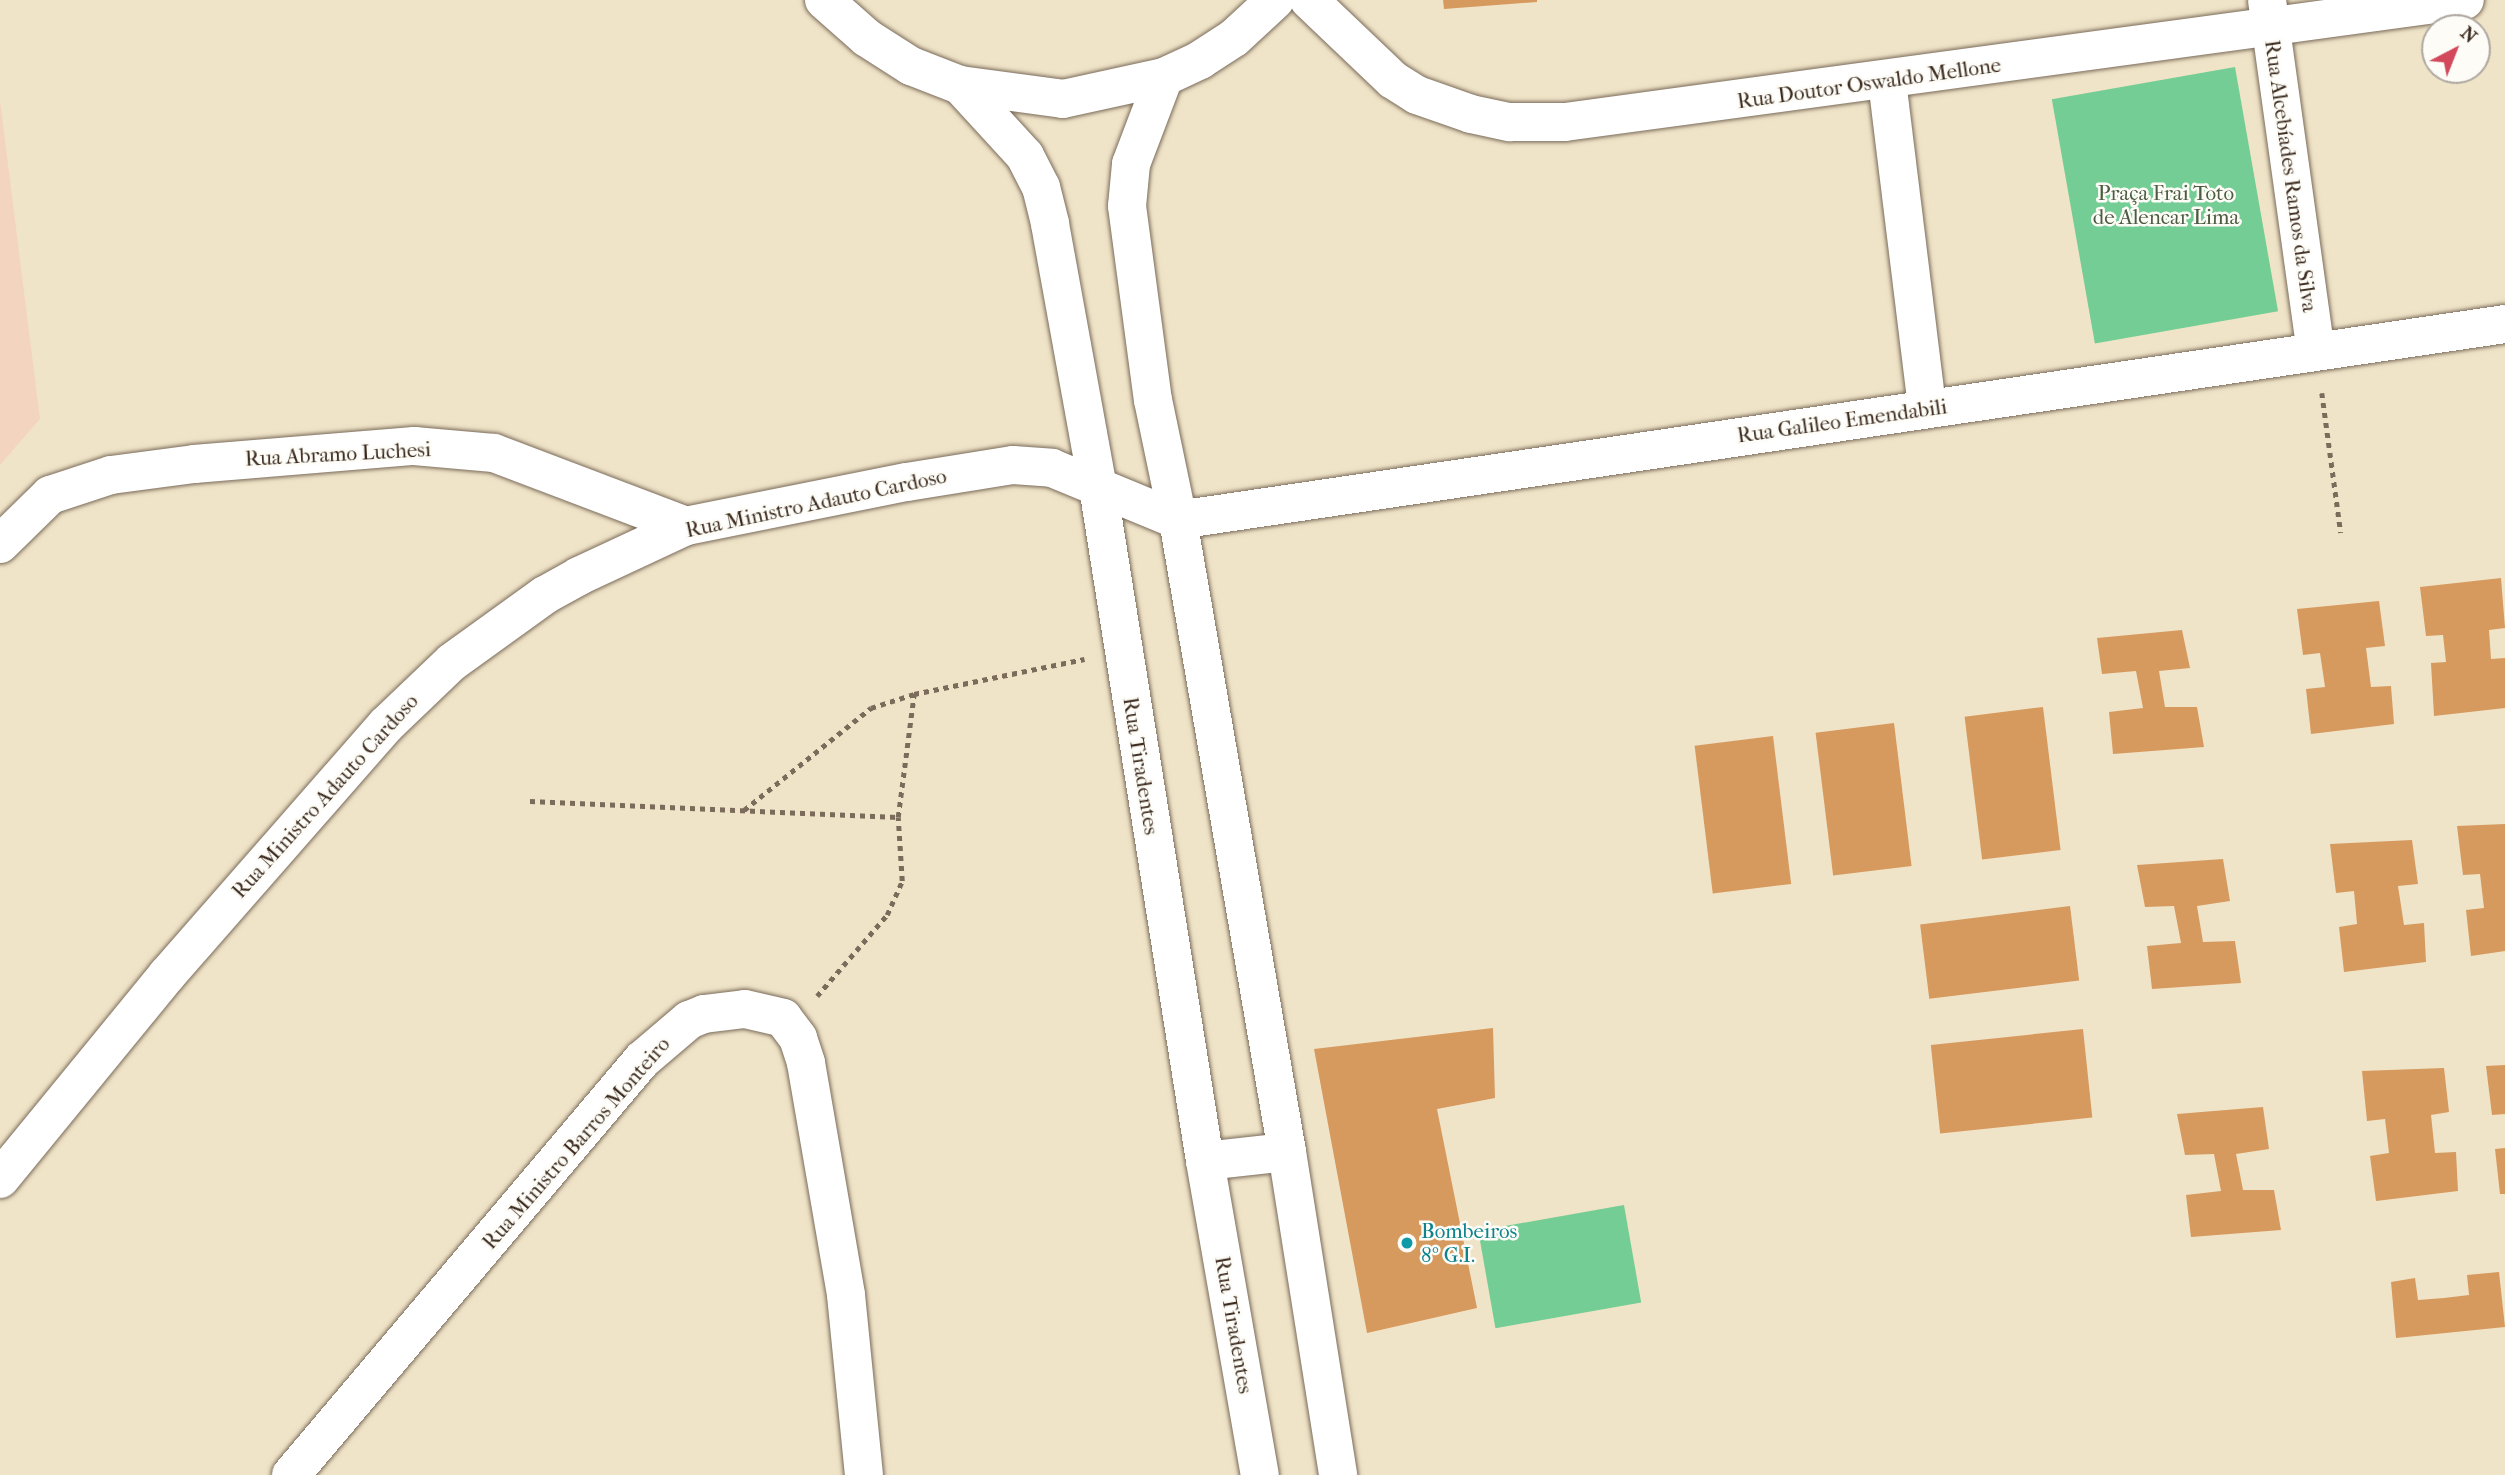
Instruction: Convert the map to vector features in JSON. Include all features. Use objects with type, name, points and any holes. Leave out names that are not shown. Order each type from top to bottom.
[{"type":"street","points":[[824,0],[867,38],[911,66],[960,85],[1063,99],[1164,77],[1200,60],[1234,38],[1275,0]]},
{"type":"street","name":"Rua Doutor Oswaldo Mellone","points":[[1309,0],[1393,80],[1417,95],[1471,114],[1510,122],[1564,122],[1887,81],[2269,14],[2465,0]]},
{"type":"street","name":"Rua Alcebíades Ramos da Silva","points":[[2269,14],[2316,351]]},
{"type":"street","points":[[1164,77],[1131,164],[1127,206],[1153,400],[1178,520],[1287,1152],[1338,1475]]},
{"type":"street","points":[[1887,81],[1927,409]]},
{"type":"street","name":"Rua Tiradentes","points":[[960,85],[1025,156],[1041,187],[1051,224],[1098,487],[1205,1161],[1260,1475]]},
{"type":"street","name":"Rua Galileo Emendabili","points":[[1178,520],[2505,324]]},
{"type":"street","name":"Rua Abramo Luchesi","points":[[0,544],[50,495],[111,475],[194,464],[414,446],[494,453],[686,526]]},
{"type":"street","name":"Rua Ministro Adauto Cardoso","points":[[0,1179],[167,975],[386,725],[452,662],[545,595],[579,576],[686,526],[907,482],[1013,465],[1052,468],[1178,520]]},
{"type":"street","name":"Rua Ministro Barros Monteiro","points":[[291,1475],[662,1040],[680,1025],[704,1014],[744,1009],[776,1014],[791,1026]]},
{"type":"street","points":[[791,1026],[806,1063],[846,1295],[864,1475]]},
{"type":"street","points":[[1205,1161],[1287,1152]]},
{"type":"path","points":[[2316,351],[2341,533]]},
{"type":"path","points":[[744,811],[871,708],[914,694],[1122,651]]},
{"type":"path","points":[[791,1026],[887,915],[902,881],[898,817],[914,694]]},
{"type":"path","points":[[530,801],[898,817]]},
{"type":"shaded area","points":[[0,100],[40,419],[0,465]]},
{"type":"green space","name":"Praça Frai Toto de Alencar Lima","points":[[2235,67],[2278,311],[2095,344],[2052,99]]},
{"type":"green space","points":[[1624,1205],[1641,1302],[1495,1328],[1478,1231]]},
{"type":"building","points":[[1443,0],[1537,0],[1537,2],[1444,9]]},
{"type":"building","points":[[2501,578],[2505,628],[2489,630],[2491,659],[2505,658],[2505,708],[2434,716],[2431,663],[2446,662],[2443,635],[2426,636],[2420,587]]},
{"type":"building","points":[[2379,601],[2385,646],[2366,648],[2371,687],[2391,686],[2394,724],[2311,734],[2306,689],[2325,687],[2320,653],[2303,655],[2297,609]]},
{"type":"building","points":[[2182,630],[2190,668],[2159,671],[2165,707],[2197,707],[2204,747],[2113,754],[2109,712],[2143,708],[2136,671],[2102,674],[2097,638]]},
{"type":"building","points":[[2043,707],[2061,850],[1982,860],[1965,717]]},
{"type":"building","points":[[1894,723],[1912,866],[1833,876],[1816,733]]},
{"type":"building","points":[[1773,736],[1791,884],[1713,894],[1695,746]]},
{"type":"building","points":[[2505,824],[2505,951],[2471,956],[2466,910],[2484,908],[2480,874],[2463,875],[2457,826]]},
{"type":"building","points":[[2412,840],[2418,884],[2398,886],[2404,925],[2424,923],[2426,962],[2344,972],[2339,927],[2357,924],[2354,891],[2336,893],[2330,844]]},
{"type":"building","points":[[2223,859],[2230,901],[2197,906],[2203,942],[2235,941],[2241,983],[2152,989],[2147,946],[2181,943],[2174,906],[2145,907],[2137,865]]},
{"type":"building","points":[[2070,906],[2079,980],[1929,999],[1920,924]]},
{"type":"building","name":"Bombeiros 8º G.I.","points":[[1493,1028],[1495,1098],[1437,1109],[1477,1308],[1367,1333],[1314,1049]]},
{"type":"building","points":[[2083,1029],[2092,1118],[1940,1134],[1931,1045]]},
{"type":"building","points":[[2505,1065],[2505,1114],[2492,1115],[2486,1066]]},
{"type":"building","points":[[2444,1068],[2449,1112],[2431,1115],[2435,1153],[2456,1152],[2458,1191],[2376,1201],[2370,1156],[2389,1153],[2385,1119],[2367,1121],[2362,1071]]},
{"type":"building","points":[[2263,1107],[2269,1149],[2236,1154],[2243,1190],[2274,1190],[2281,1230],[2191,1237],[2186,1195],[2221,1191],[2214,1154],[2185,1155],[2177,1114]]},
{"type":"building","points":[[2505,1148],[2505,1194],[2500,1194],[2495,1149]]},
{"type":"building","points":[[2499,1272],[2505,1327],[2396,1338],[2391,1282],[2415,1278],[2418,1300],[2444,1298],[2469,1295],[2467,1275]]},
{"type":"place","name":"Bombeiros 8º G.I.","points":[[1407,1243]]}]
